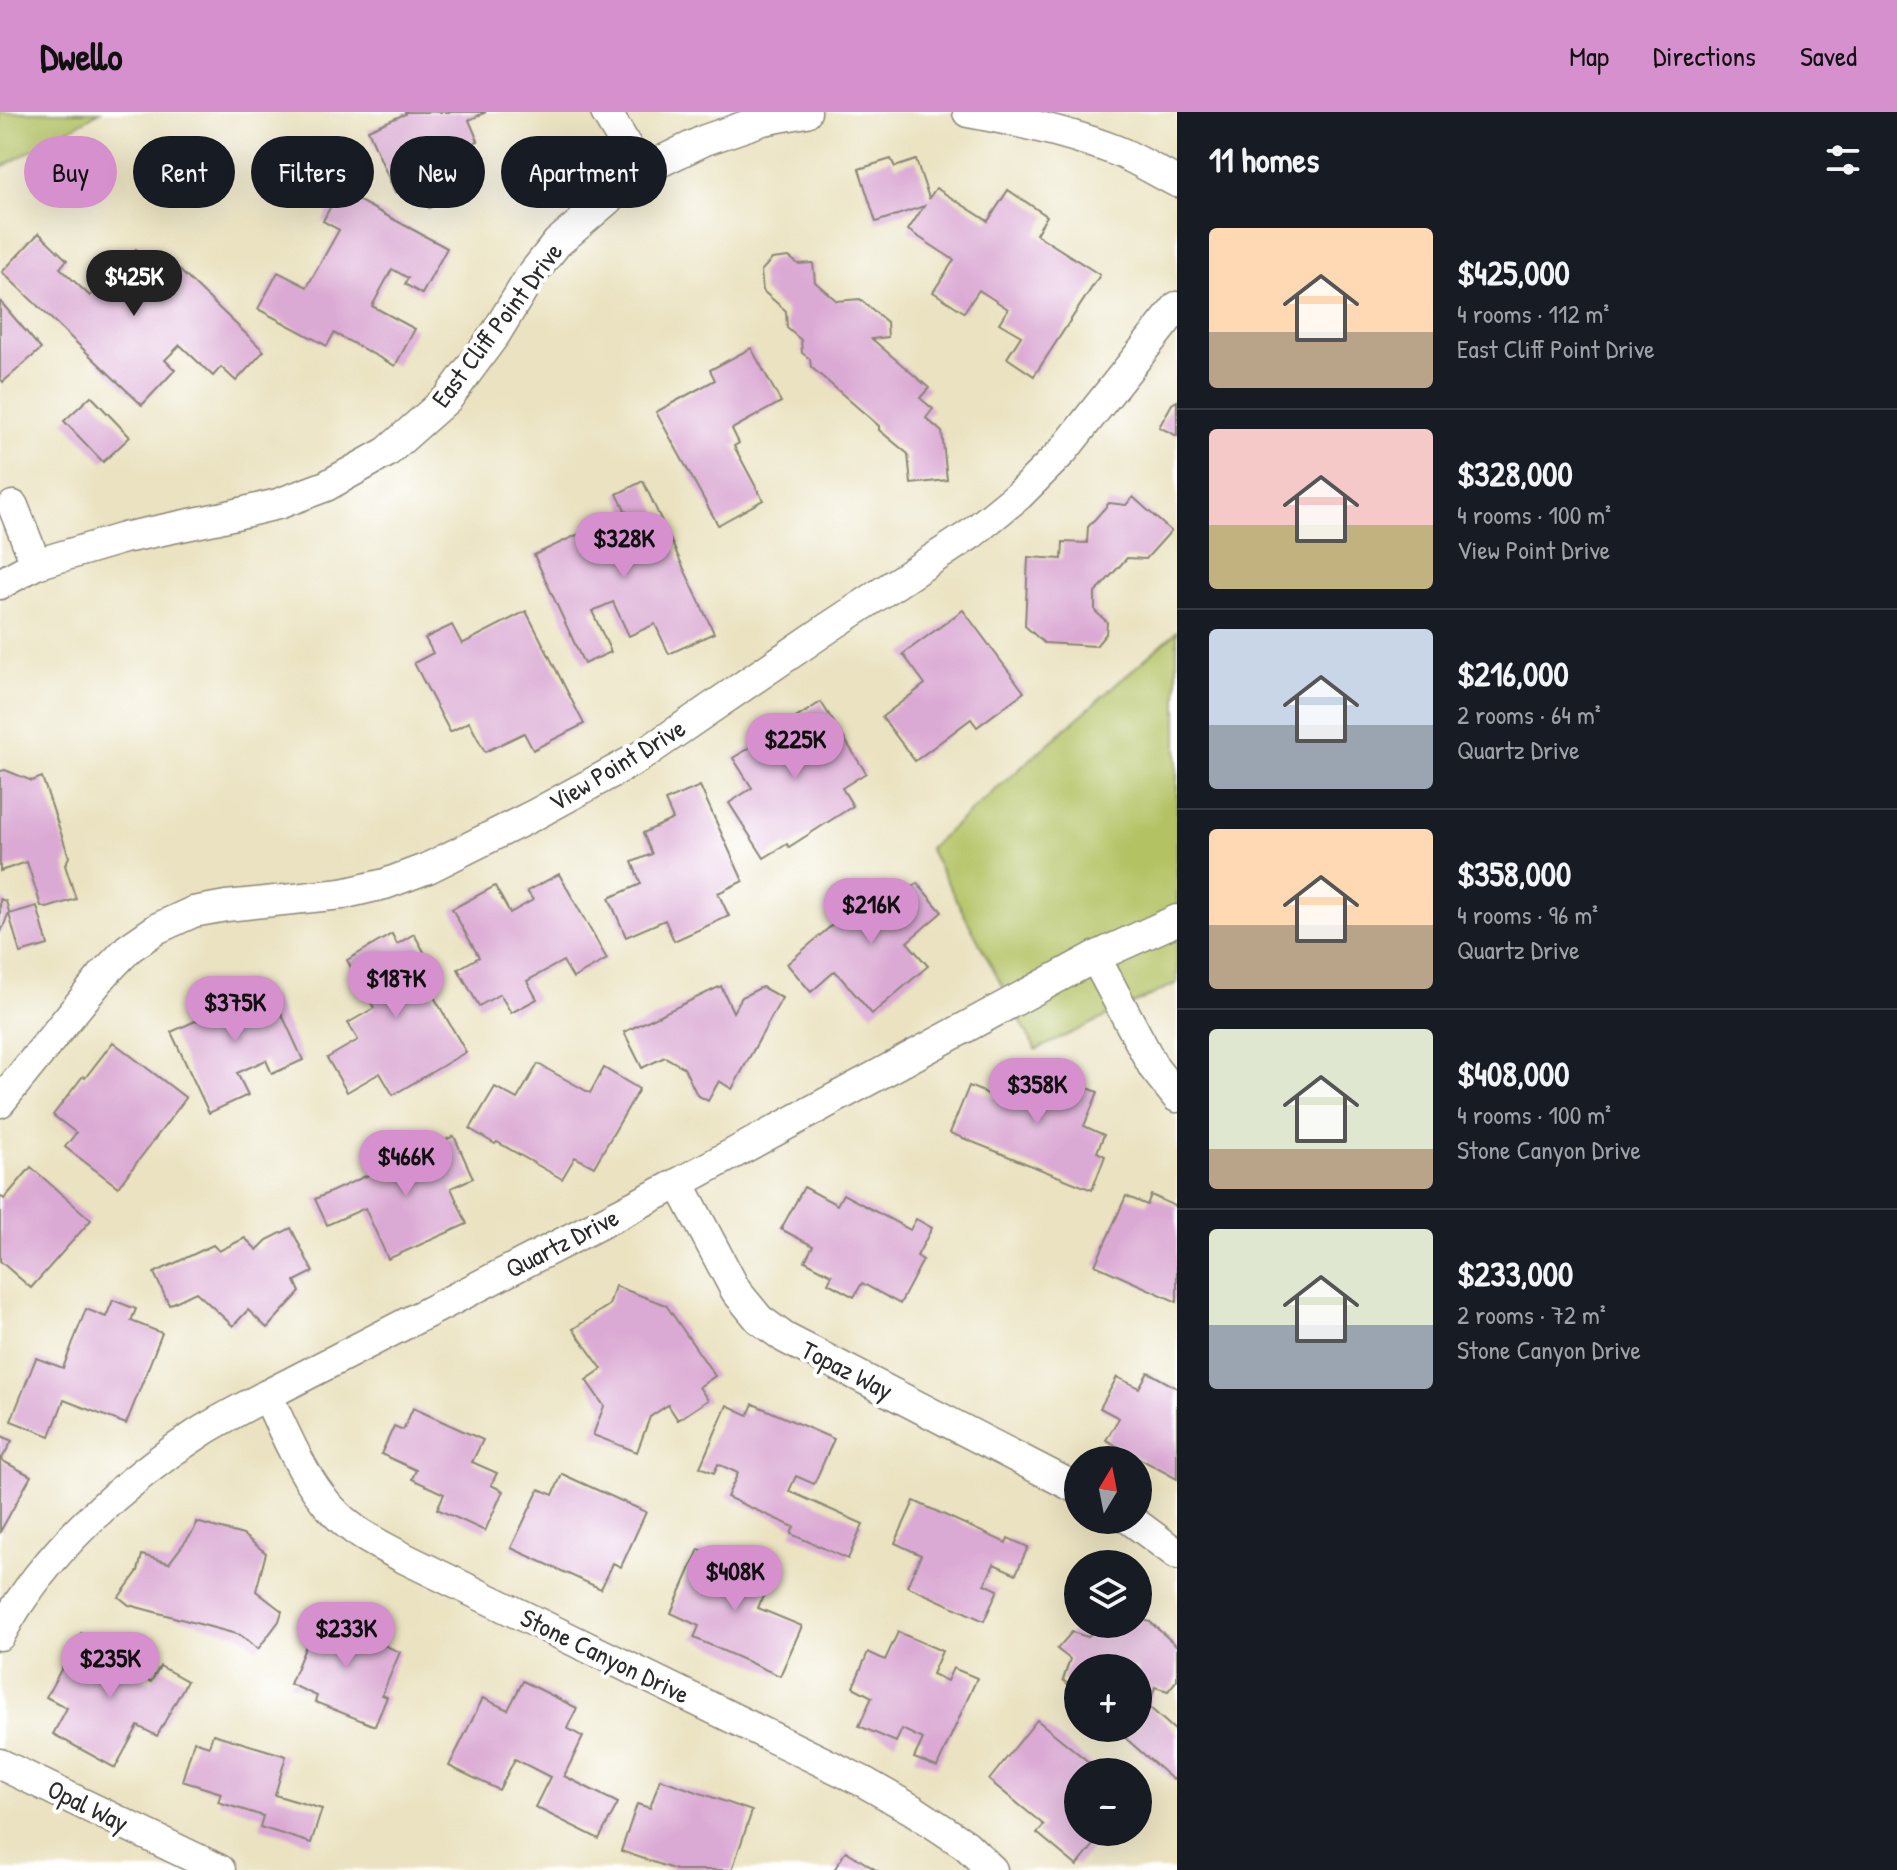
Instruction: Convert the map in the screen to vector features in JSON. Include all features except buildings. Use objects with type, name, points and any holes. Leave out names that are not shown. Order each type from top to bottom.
[{"type":"street","points":[[606,112],[620,136]]},
{"type":"street","name":"East Cliff Point Drive","points":[[667,158],[705,140],[763,120],[806,112]]},
{"type":"street","points":[[968,112],[1066,134],[1119,152],[1177,182]]},
{"type":"street","name":"East Cliff Point Drive","points":[[0,584],[36,564],[124,538],[278,504],[326,486],[387,452],[448,398],[496,333],[530,277],[557,243],[597,208]]},
{"type":"street","name":"View Point Drive","points":[[0,1102],[104,974],[129,948],[158,928],[193,912],[342,894],[385,884],[428,868],[638,758],[971,534],[1019,495],[1063,451],[1177,307]]},
{"type":"street","points":[[13,506],[36,564]]},
{"type":"street","name":"Quartz Drive","points":[[0,1635],[30,1588],[89,1521],[162,1458],[205,1430],[679,1183],[1095,957],[1177,920]]},
{"type":"street","points":[[1095,957],[1154,1068],[1177,1097]]},
{"type":"street","name":"Topaz Way","points":[[679,1183],[736,1291],[759,1319],[805,1349],[1064,1482]]},
{"type":"street","name":"Stone Canyon Drive","points":[[267,1395],[299,1462],[325,1502],[355,1529],[404,1558],[864,1782],[966,1845],[992,1870]]},
{"type":"street","points":[[1150,1534],[1177,1554]]},
{"type":"street","name":"Opal Way","points":[[0,1764],[220,1870]]},
{"type":"green space","points":[[0,112],[100,112],[57,136],[24,136],[24,155],[0,168]]},
{"type":"green space","points":[[1177,631],[1177,983],[1036,1050],[929,848]]}]
